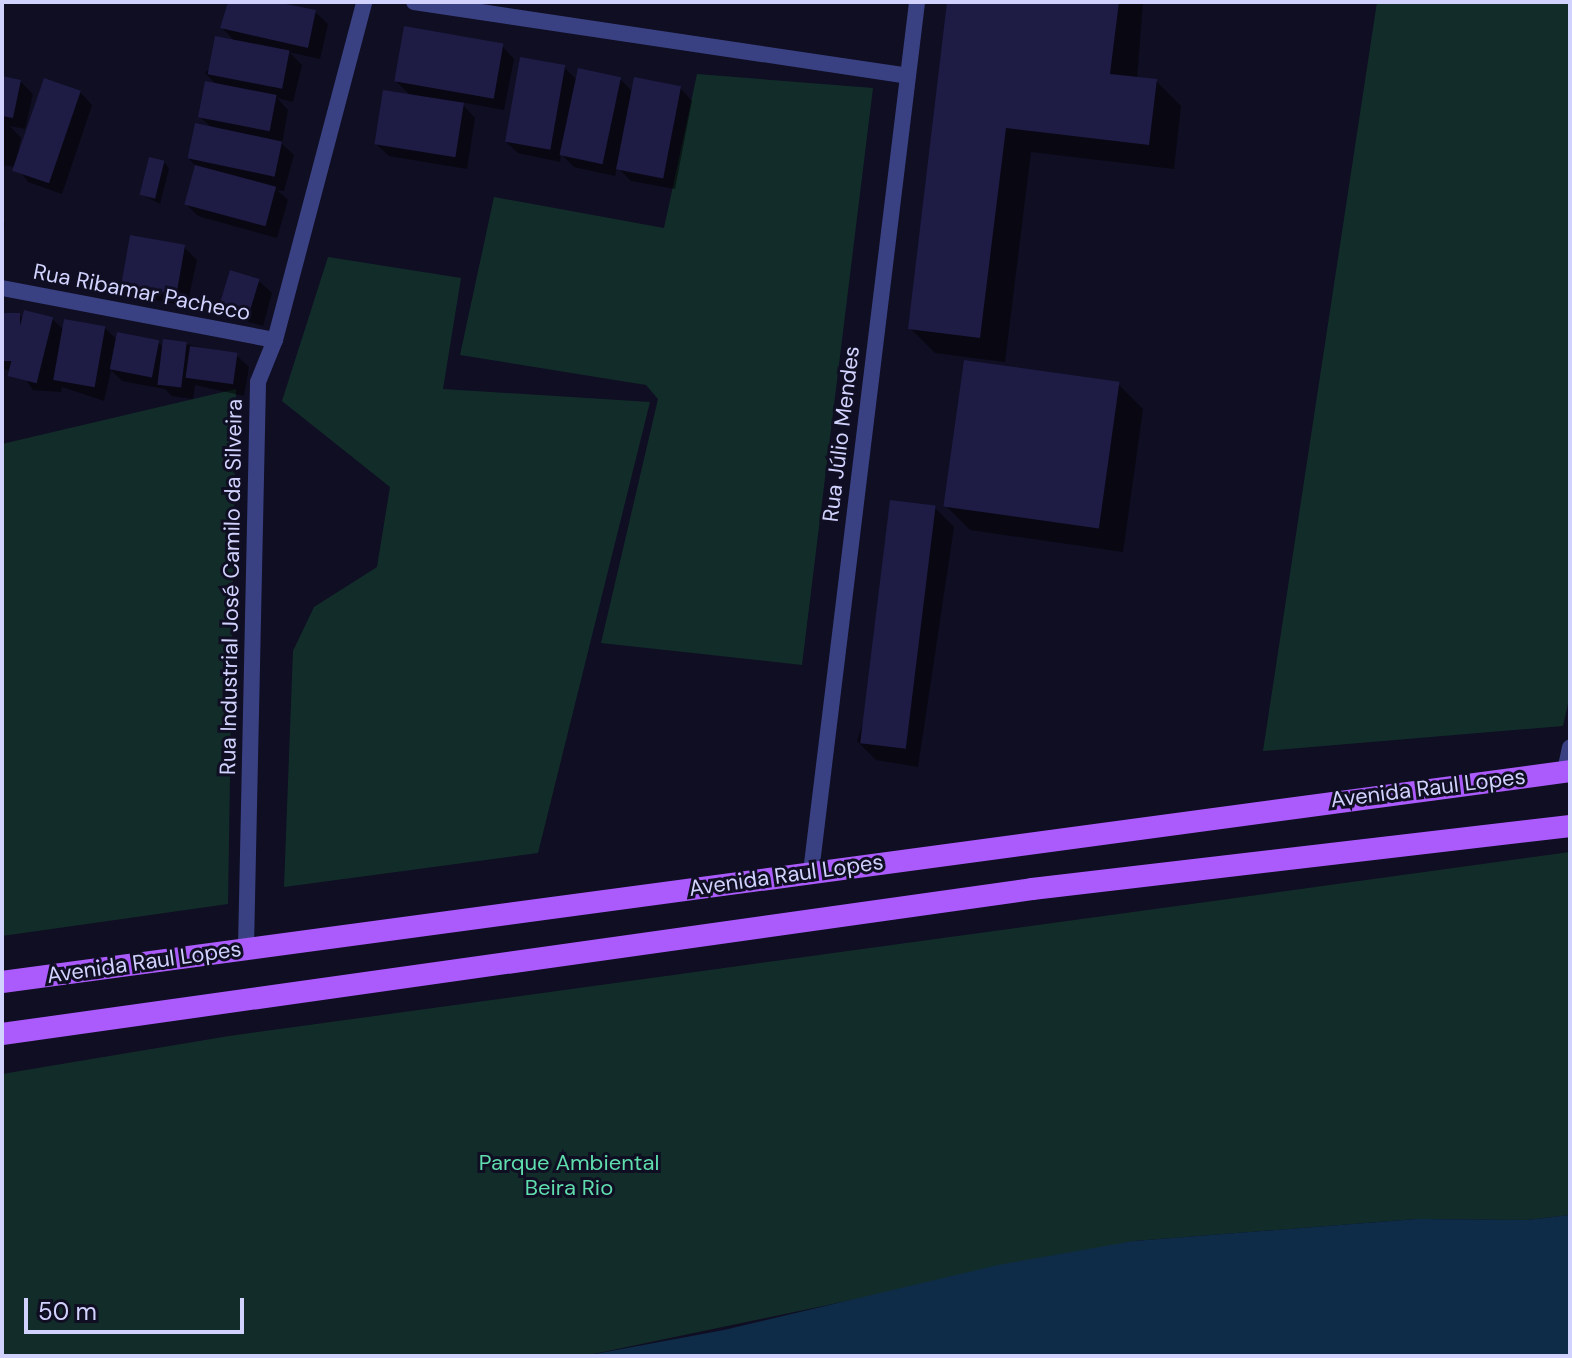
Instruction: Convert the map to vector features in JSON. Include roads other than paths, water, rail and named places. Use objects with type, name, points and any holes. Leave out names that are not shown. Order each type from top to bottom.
[{"type":"main road","name":"Avenida Raul Lopes","points":[[2,982],[1567,771]]},
{"type":"main road","points":[[2,1034],[1032,889],[1570,826]]},
{"type":"street","name":"Rua Industrial José Camilo da Silveira","points":[[246,947],[258,382],[275,340],[364,2]]},
{"type":"street","points":[[414,2],[907,76]]},
{"type":"street","name":"Rua Júlio Mendes","points":[[811,872],[917,2]]},
{"type":"street","name":"Rua Ribamar Pacheco","points":[[2,288],[275,340]]},
{"type":"street","points":[[1567,771],[1570,748]]},
{"type":"water","points":[[1570,1215],[1570,1356],[584,1356],[724,1330],[998,1265],[1134,1241],[1417,1219],[1527,1220]]},
{"type":"park label","name":"Parque Ambiental Beira Rio","points":[[569,1174]]}]
